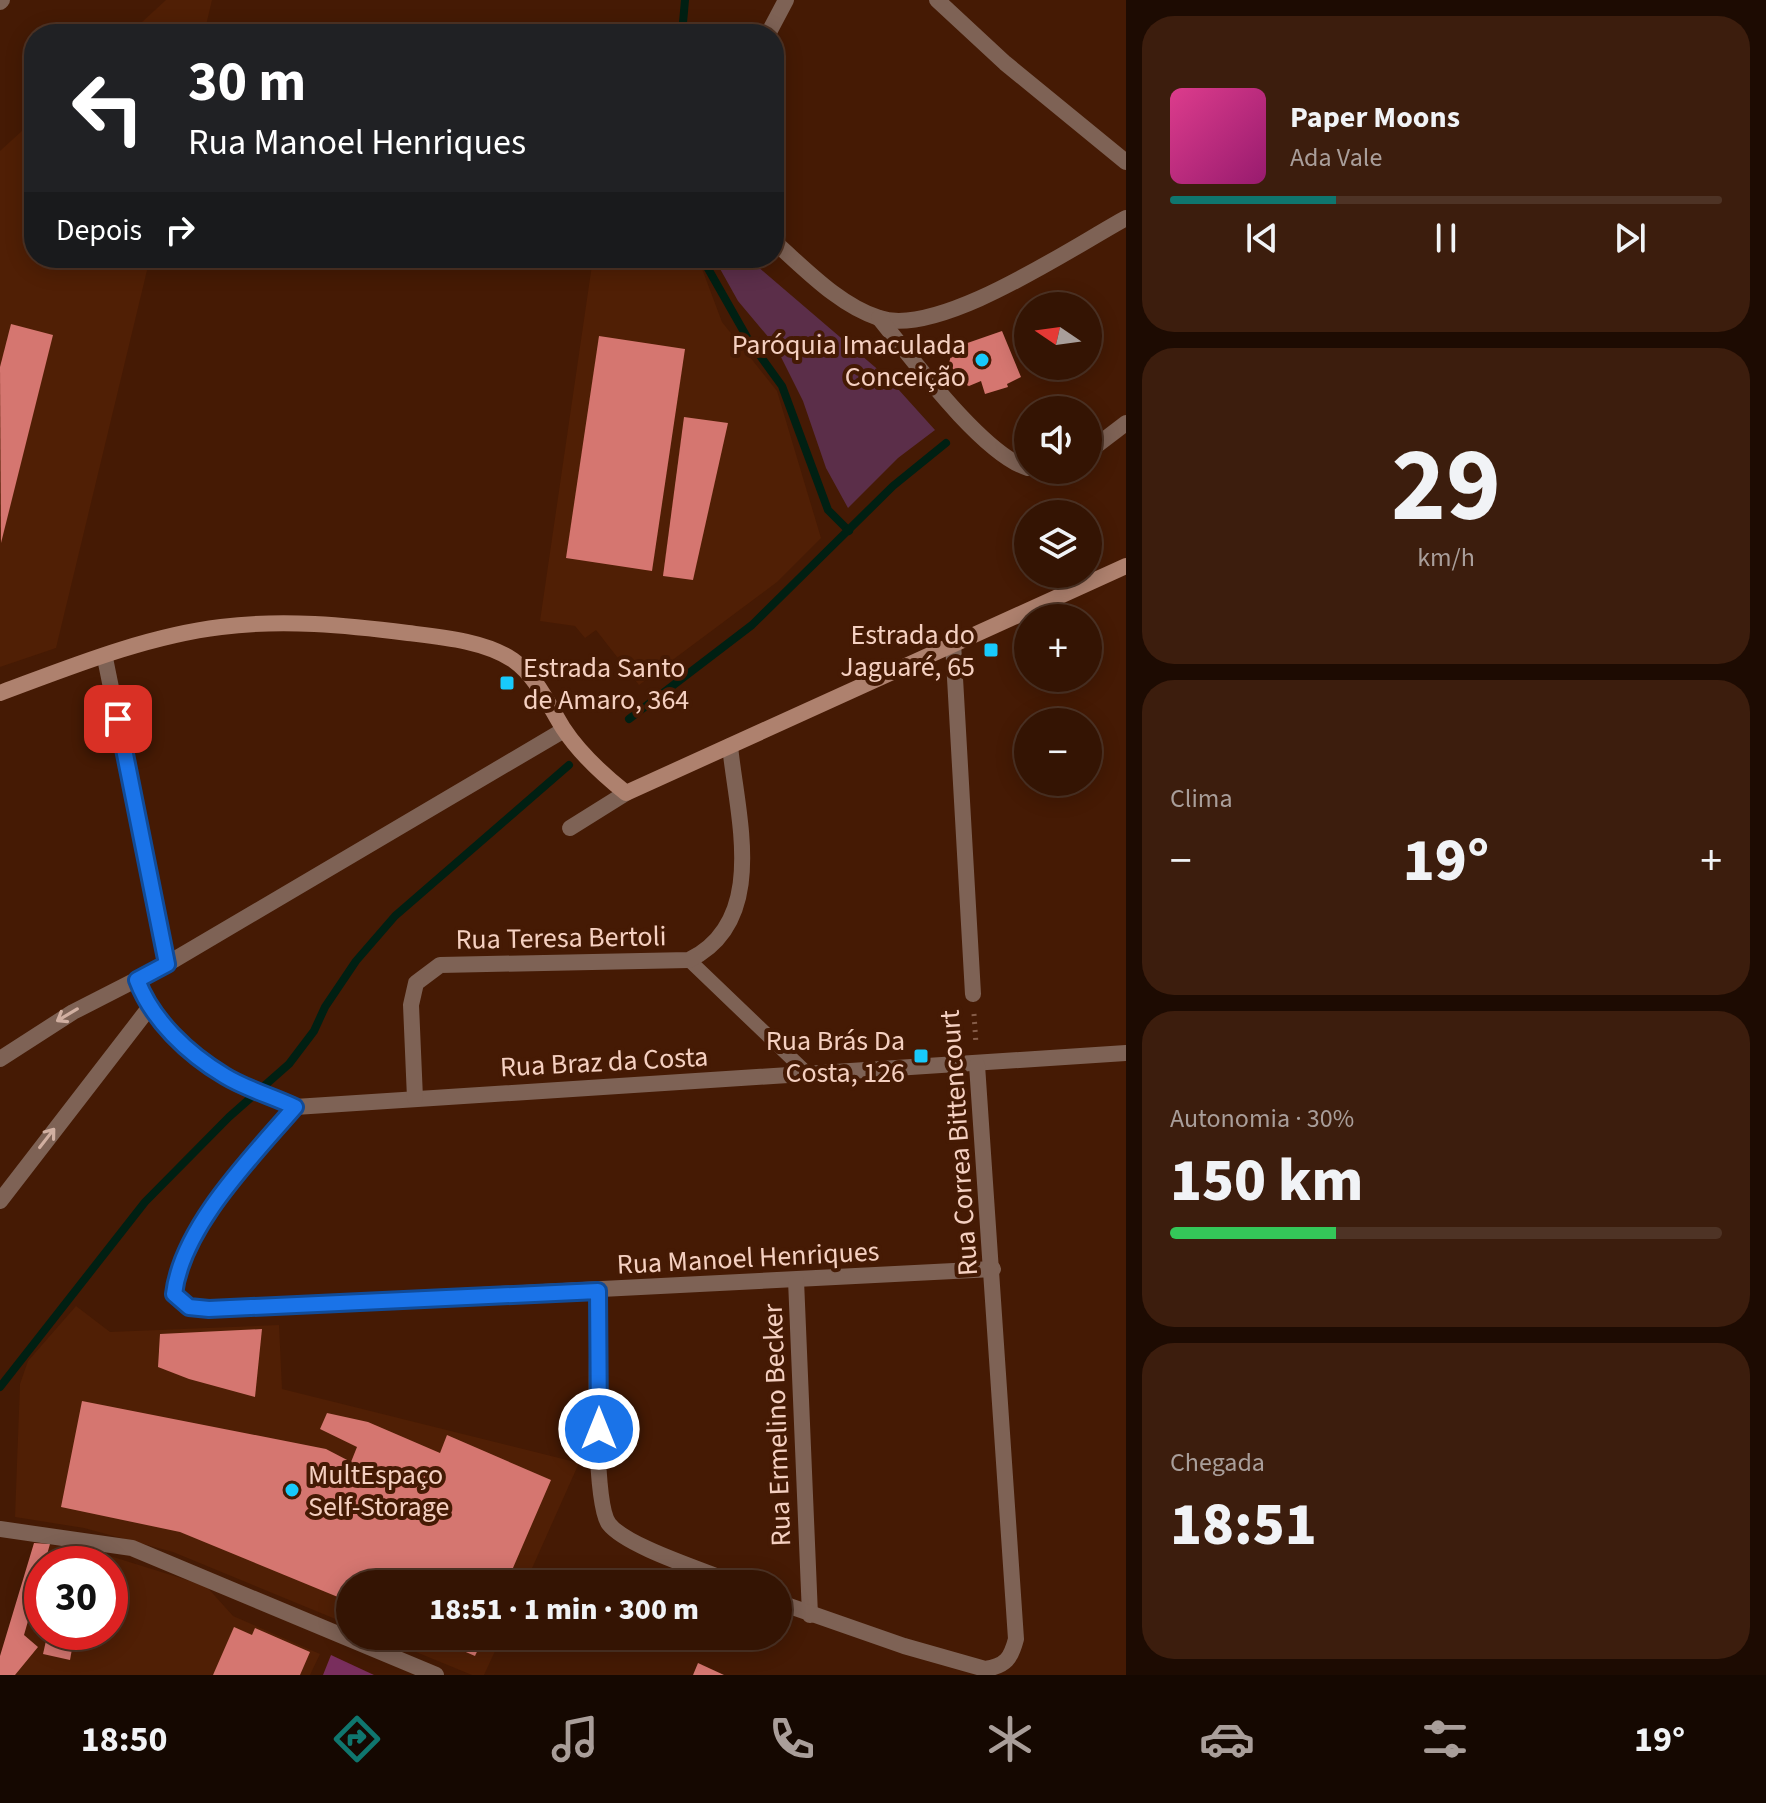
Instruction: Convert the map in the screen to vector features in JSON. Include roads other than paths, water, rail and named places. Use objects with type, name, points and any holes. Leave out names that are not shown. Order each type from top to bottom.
[{"type":"street","points":[[773,24],[786,0]]},
{"type":"street","points":[[937,0],[1005,63],[1126,162]]},
{"type":"street","points":[[879,318],[907,321],[968,305],[1126,218]]},
{"type":"street","points":[[784,250],[828,289],[879,318],[937,389],[1014,464]]},
{"type":"street","points":[[1102,441],[1126,423]]},
{"type":"street","points":[[570,828],[626,793],[1126,566]]},
{"type":"street","points":[[0,693],[180,635],[253,624],[312,623],[439,637],[488,649],[513,660],[538,685],[564,730],[590,763],[626,793]]},
{"type":"street","name":"Rua Correa Bittencourt","points":[[953,643],[973,994]]},
{"type":"street","points":[[105,658],[167,964]]},
{"type":"street","points":[[0,1059],[73,1012],[167,964],[564,730]]},
{"type":"street","name":"Rua Teresa Bertoli","points":[[415,1098],[411,1005],[416,983],[440,965],[689,960],[729,925],[743,885],[730,746]]},
{"type":"street","points":[[137,980],[149,1008],[205,1063],[242,1084],[295,1107]]},
{"type":"street","points":[[0,1201],[149,1008]]},
{"type":"street","name":"Rua Braz da Costa","points":[[295,1107],[810,1076],[1126,1053]]},
{"type":"street","name":"Rua Correa Bittencourt","points":[[810,1615],[985,1669],[999,1667],[1012,1657],[1016,1639],[977,1065]]},
{"type":"street","name":"Rua Manoel Henriques","points":[[295,1107],[243,1168],[194,1236],[177,1267],[174,1294],[189,1307],[209,1309],[598,1291],[993,1269]]},
{"type":"street","name":"Rua Ermelino Becker","points":[[796,1280],[810,1615]]},
{"type":"street","points":[[598,1291],[599,1484],[607,1522],[630,1542],[701,1570]]},
{"type":"street","points":[[0,1529],[132,1548],[436,1675]]},
{"type":"street","points":[[792,1608],[810,1615]]},
{"type":"lane","points":[[689,960],[810,1076]]},
{"type":"waterway","points":[[683,24],[685,0]]},
{"type":"waterway","points":[[708,268],[748,339],[782,386],[828,510],[849,531]]},
{"type":"waterway","points":[[629,719],[752,625],[893,486],[946,443]]},
{"type":"waterway","points":[[0,1387],[145,1202],[229,1117],[289,1064],[314,1031],[325,1007],[356,961],[395,916],[569,765]]},
{"type":"place","name":"Paróquia Imaculada Conceição","points":[[982,360]]},
{"type":"place","name":"Estrada do Jaguaré, 65","points":[[991,650]]},
{"type":"place","name":"Estrada Santo de Amaro, 364","points":[[507,683]]},
{"type":"place","name":"Rua Brás Da Costa, 126","points":[[921,1056]]},
{"type":"place","name":"MultEspaço Self-Storage","points":[[292,1490]]}]
